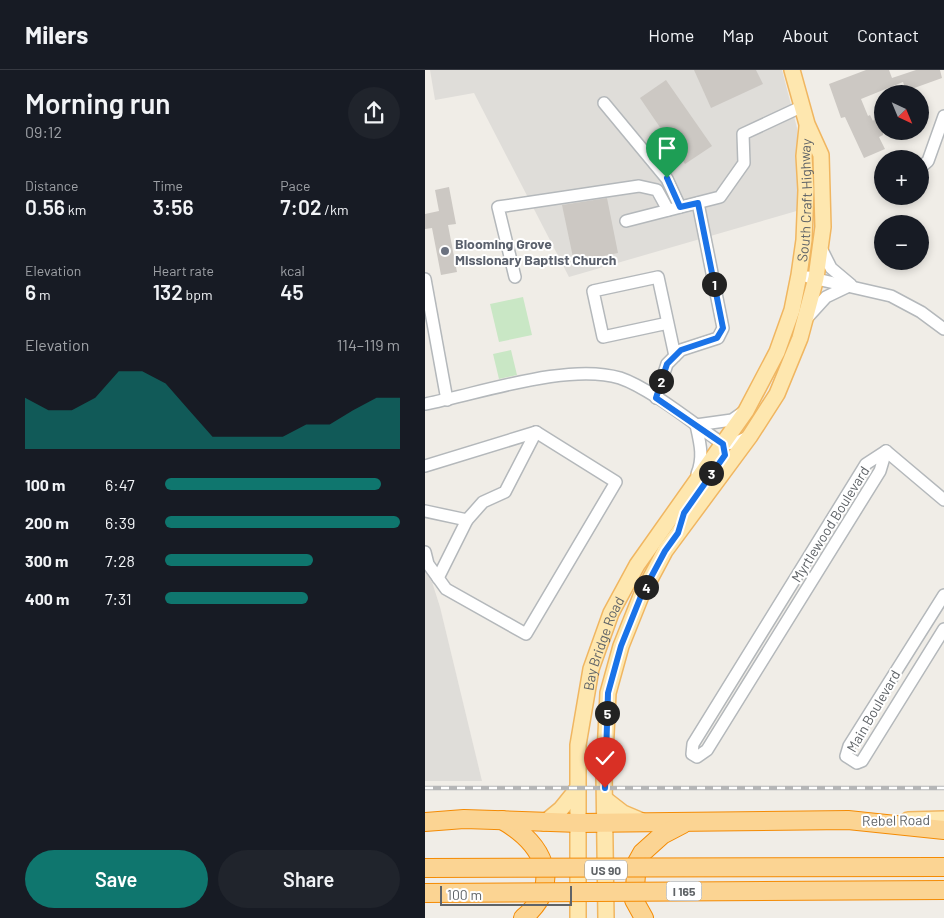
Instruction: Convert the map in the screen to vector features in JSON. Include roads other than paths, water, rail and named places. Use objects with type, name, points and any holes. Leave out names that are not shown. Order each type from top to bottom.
[{"type":"highway","points":[[425,822],[464,819],[579,823],[849,820],[944,830]]},
{"type":"highway","points":[[502,820],[519,830],[533,844],[546,874],[546,883],[541,897],[523,918]]},
{"type":"highway","points":[[644,918],[634,900],[637,862],[642,854],[662,835],[688,822]]},
{"type":"highway","name":"I 165","points":[[425,868],[944,868]]},
{"type":"highway","name":"I 165","points":[[425,893],[944,890]]},
{"type":"main road","name":"South Craft Highway","points":[[792,70],[807,124],[821,155],[823,227],[816,278]]},
{"type":"main road","name":"South Craft Highway","points":[[799,275],[804,240],[806,190],[804,156],[807,124]]},
{"type":"main road","name":"Bay Bridge Road","points":[[578,918],[579,823],[577,745],[591,669],[611,613],[652,541],[746,411],[777,352],[792,310],[799,275]]},
{"type":"main road","name":"Bay Bridge Road","points":[[606,823],[608,693],[621,646],[641,596],[665,551],[749,436],[777,394],[806,319],[816,278]]},
{"type":"main road","points":[[678,533],[684,513],[725,455],[723,444]]},
{"type":"main road","points":[[543,822],[561,810],[578,788]]},
{"type":"main road","points":[[605,799],[623,814],[646,823]]},
{"type":"main road","name":"Rebel Road","points":[[849,820],[944,819]]},
{"type":"main road","points":[[579,823],[595,834],[605,849]]},
{"type":"main road","name":"US 90","points":[[606,823],[606,918]]},
{"type":"street","points":[[604,103],[667,178],[674,209]]},
{"type":"street","points":[[626,221],[720,198],[744,164],[743,134],[803,106]]},
{"type":"street","points":[[929,157],[944,116]]},
{"type":"street","points":[[515,277],[498,207],[639,186],[657,190],[674,209]]},
{"type":"street","points":[[656,398],[667,364],[681,350],[717,338],[723,328],[698,203]]},
{"type":"street","points":[[821,248],[831,268],[851,285]]},
{"type":"street","points":[[799,275],[851,285],[891,296],[921,312],[944,329]]},
{"type":"street","points":[[668,323],[603,337],[593,291],[658,277],[668,323],[675,356]]},
{"type":"street","points":[[425,279],[447,400]]},
{"type":"street","points":[[806,319],[825,297],[851,285]]},
{"type":"street","points":[[425,404],[560,374],[593,373],[620,378],[656,398],[723,444],[735,443],[749,436]]},
{"type":"street","points":[[696,425],[732,420],[746,411]]},
{"type":"street","points":[[695,482],[702,462],[696,425]]},
{"type":"street","points":[[425,466],[536,432],[616,482],[526,634],[445,589],[428,564],[425,552]]},
{"type":"street","points":[[438,578],[467,520],[483,502],[505,492],[536,432]]},
{"type":"street","points":[[886,451],[944,500]]},
{"type":"street","name":"Myrtlewood Boulevard","points":[[886,451],[880,471],[707,750],[697,757],[691,754],[693,744],[867,464],[886,451]]},
{"type":"street","points":[[425,511],[467,520]]},
{"type":"street","name":"Main Boulevard","points":[[944,595],[849,746],[847,756],[857,763],[862,761],[944,629]]},
{"type":"railway","points":[[425,788],[944,788]]},
{"type":"place","name":"Blooming Grove Missionary Baptist Church","points":[[445,251]]}]
